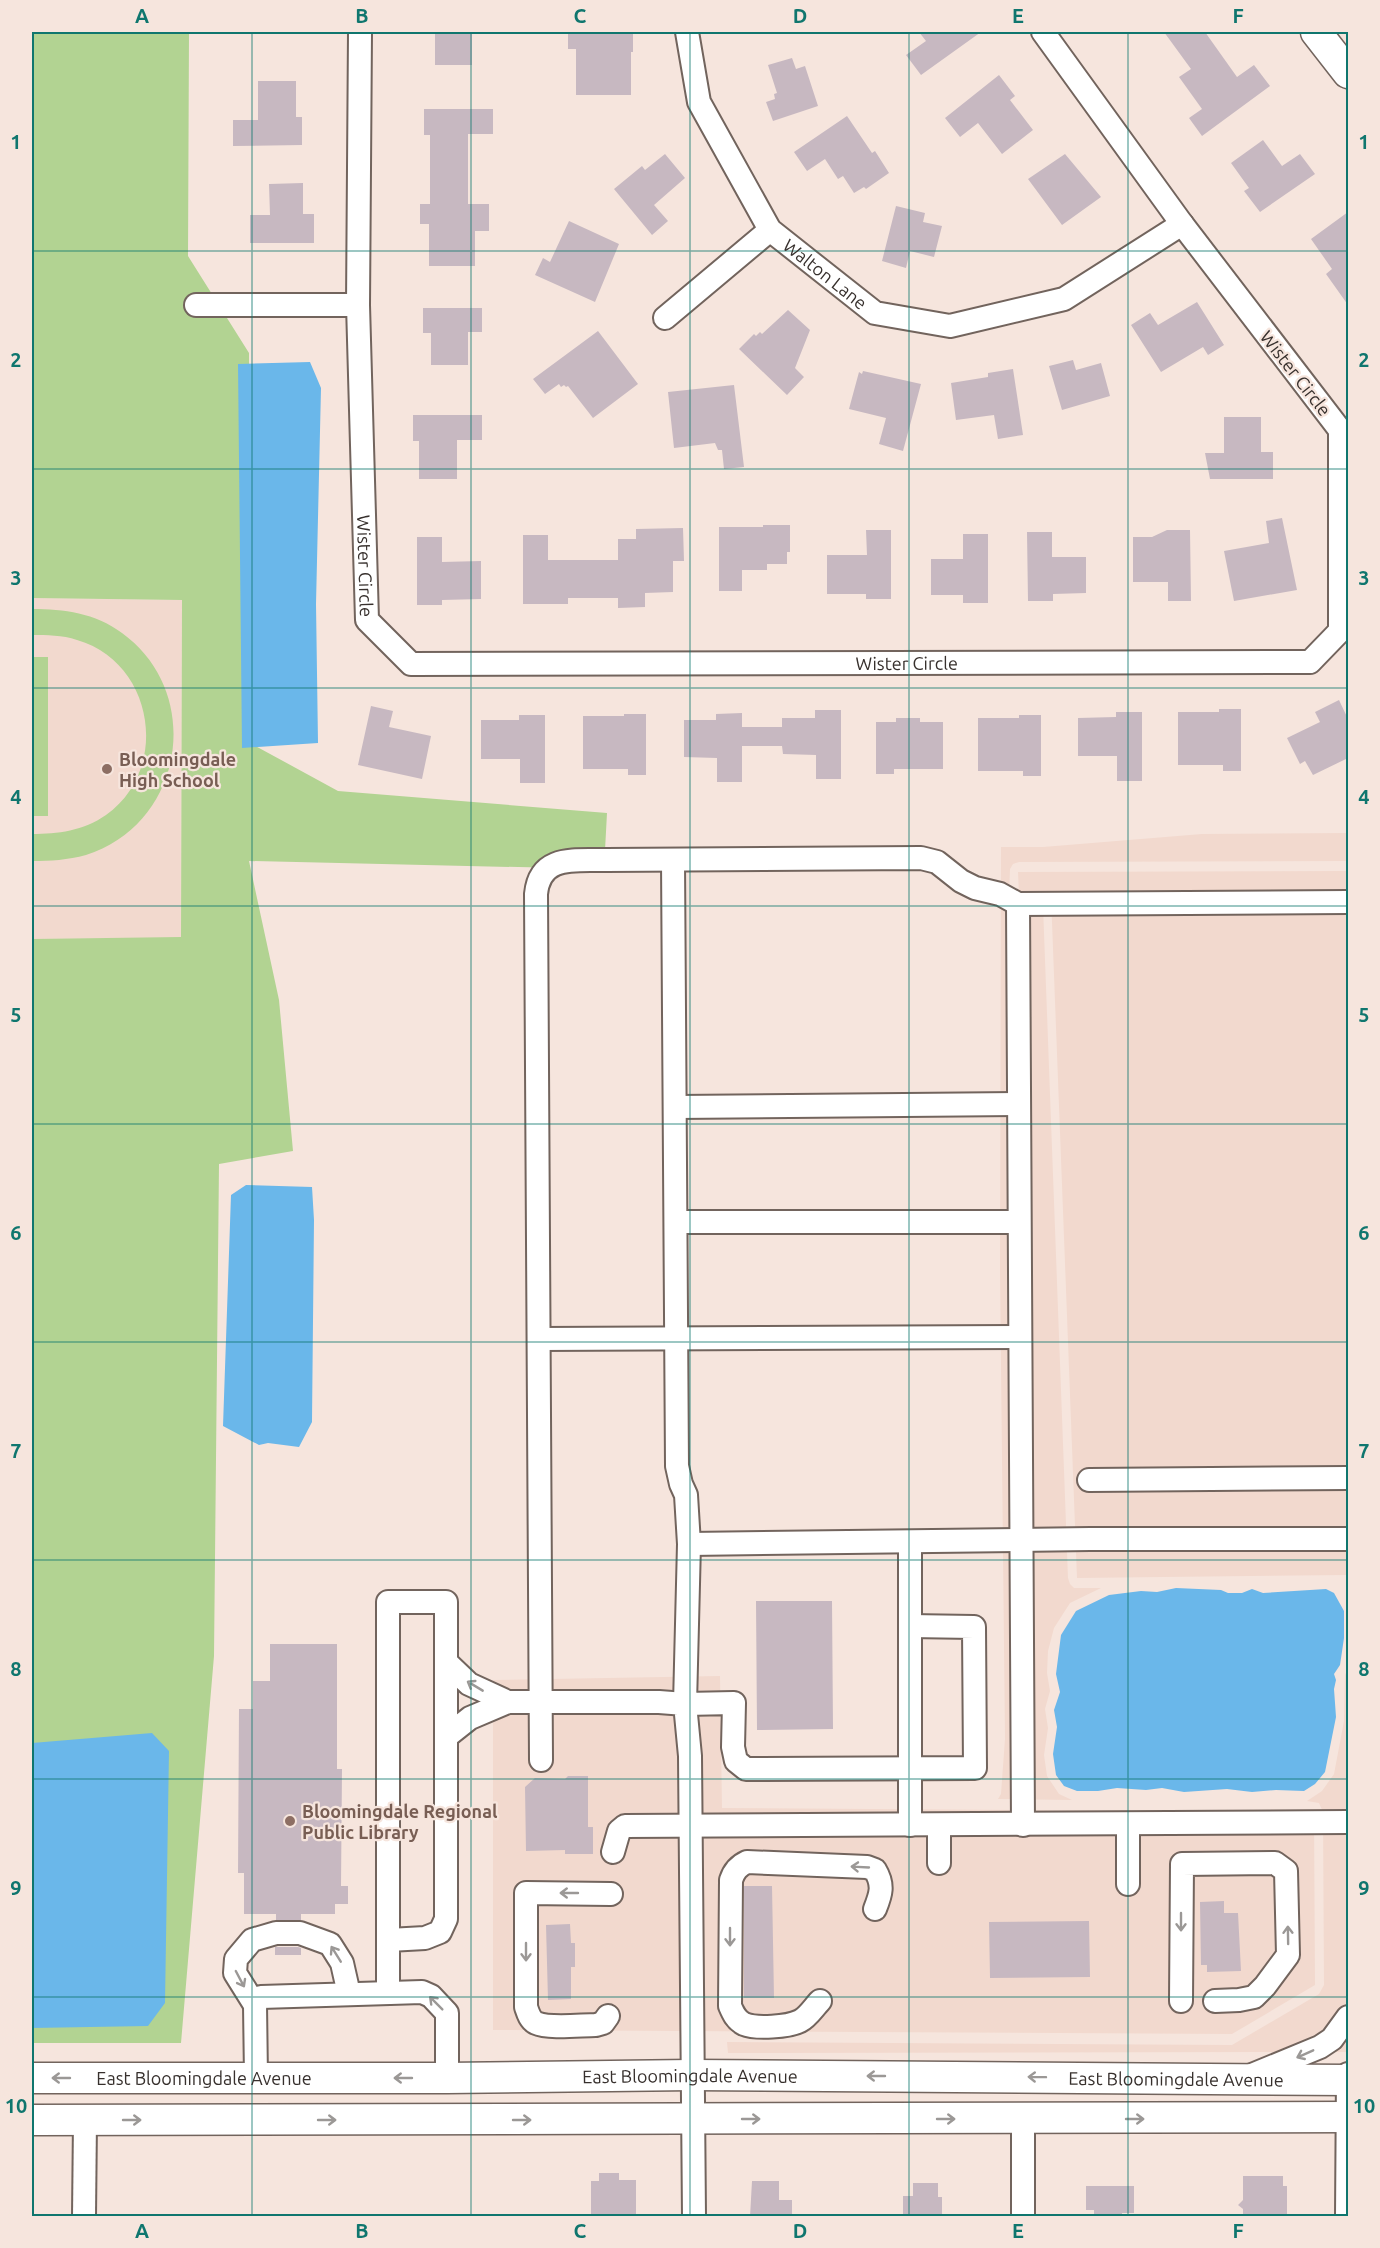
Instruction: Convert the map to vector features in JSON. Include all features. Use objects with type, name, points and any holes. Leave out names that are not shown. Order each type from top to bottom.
[{"type":"main road","points":[[1316,32],[1348,73]]},
{"type":"main road","name":"East Bloomingdale Avenue","points":[[32,2078],[447,2078],[692,2075],[1348,2078]]},
{"type":"main road","name":"East Bloomingdale Avenue","points":[[32,2120],[1348,2118]]},
{"type":"street","name":"Wister Circle","points":[[360,32],[358,305],[368,620],[411,664],[1310,662],[1340,632],[1340,430],[1182,224],[1042,32]]},
{"type":"street","name":"Walton Lane","points":[[687,32],[699,102],[770,230],[875,313],[950,326],[1064,299],[1182,224]]},
{"type":"street","points":[[665,318],[770,230]]},
{"type":"street","points":[[196,305],[358,305]]},
{"type":"street","points":[[541,1760],[537,881],[547,869],[557,862],[921,858],[937,862],[968,884],[1000,894],[1018,904],[1348,902]]},
{"type":"street","points":[[673,860],[678,1339],[677,1466],[686,1495],[689,1544],[685,1704],[690,1756],[694,2217]]},
{"type":"street","points":[[1018,904],[1023,1825]]},
{"type":"street","points":[[676,1107],[1018,1104]]},
{"type":"street","points":[[677,1222],[1018,1222]]},
{"type":"street","points":[[539,1339],[1019,1337]]},
{"type":"street","points":[[1089,1480],[1348,1478]]},
{"type":"street","points":[[689,1544],[1090,1539],[1348,1539]]},
{"type":"street","points":[[910,1542],[910,1826]]},
{"type":"street","points":[[388,1993],[388,1602],[446,1602],[446,1919],[440,1932],[425,1938],[389,1940]]},
{"type":"street","points":[[446,1737],[470,1718],[508,1702],[734,1704],[733,1747],[736,1761],[746,1769],[975,1768],[974,1627],[910,1626]]},
{"type":"street","points":[[446,1662],[469,1684],[508,1702]]},
{"type":"street","points":[[613,1852],[618,1831],[625,1826],[1348,1822]]},
{"type":"street","points":[[1128,1824],[1128,1884]]},
{"type":"street","points":[[939,1826],[939,1863]]},
{"type":"street","points":[[820,2001],[802,2020],[786,2025],[752,2026],[744,2024],[733,2014],[730,1995],[731,1880],[734,1872],[740,1865],[747,1862],[867,1866],[875,1870],[882,1884],[882,1892],[875,1909]]},
{"type":"street","points":[[1181,2001],[1182,1864],[1275,1863],[1286,1871],[1288,1956],[1265,1986],[1254,1996],[1239,2000],[1215,2001]]},
{"type":"street","points":[[608,2016],[603,2023],[596,2025],[544,2025],[535,2023],[529,2016],[526,2007],[526,1893],[611,1894]]},
{"type":"street","points":[[256,2077],[255,2005],[235,1973],[237,1959],[252,1940],[276,1933],[300,1933],[330,1944],[342,1964],[349,1994]]},
{"type":"street","points":[[255,2005],[261,1997],[422,1992],[431,1996],[447,2013],[447,2078]]},
{"type":"street","points":[[1239,2079],[1320,2047],[1332,2039],[1348,2017]]},
{"type":"street","points":[[1347,2217],[1348,2078]]},
{"type":"street","points":[[1023,2119],[1023,2217]]},
{"type":"street","points":[[84,2217],[86,2120]]},
{"type":"shaded area","name":"Bloomingdale High School","points":[[32,598],[182,600],[181,938],[32,939]]},
{"type":"shaded area","points":[[1348,833],[1348,861],[1019,862],[1013,864],[1010,869],[1009,895],[1043,906],[1068,1578],[1074,1588],[1101,1588],[1070,1603],[1054,1628],[1048,1651],[1047,1673],[1050,1691],[1045,1709],[1048,1728],[1044,1755],[1047,1776],[1059,1794],[1072,1800],[998,1799],[1001,1794],[1005,1739],[1000,1271],[1001,847],[1043,847],[1202,834]]},
{"type":"shaded area","points":[[1348,871],[1348,1575],[1077,1578],[1051,896],[1019,895],[1018,872]]},
{"type":"shaded area","points":[[1348,1668],[1348,2052],[728,2053],[727,2042],[1232,2045],[1319,1994],[1324,1985],[1323,1812],[1319,1803],[1307,1801],[1322,1791],[1334,1774],[1344,1721],[1345,1675]]},
{"type":"shaded area","points":[[720,1676],[722,1808],[1314,1812],[1315,1985],[1232,2034],[493,2030],[493,1680]]},
{"type":"green space","points":[[32,32],[189,32],[188,256],[249,353],[250,743],[338,791],[607,813],[604,869],[249,861],[279,1000],[293,1151],[219,1164],[214,1656],[181,2043],[32,2043],[32,939],[181,937],[182,600],[32,598]]},
{"type":"green space","points":[[32,609],[79,614],[101,621],[122,633],[148,658],[165,689],[173,721],[172,755],[162,787],[145,816],[119,839],[86,855],[66,859],[32,861],[32,834],[61,832],[88,825],[106,815],[127,795],[140,771],[146,745],[145,718],[137,693],[123,670],[103,652],[77,640],[60,636],[32,635]]},
{"type":"green space","points":[[32,657],[48,657],[48,816],[32,816]]},
{"type":"water","points":[[310,362],[321,388],[316,604],[318,743],[242,748],[238,364]]},
{"type":"water","points":[[246,1185],[312,1187],[314,1220],[312,1422],[299,1447],[268,1443],[259,1445],[223,1426],[231,1195]]},
{"type":"water","points":[[1176,1588],[1221,1590],[1228,1593],[1242,1593],[1252,1589],[1263,1593],[1326,1589],[1334,1593],[1344,1611],[1344,1638],[1340,1665],[1334,1674],[1336,1717],[1325,1772],[1315,1784],[1304,1791],[1252,1792],[1227,1789],[1184,1792],[1162,1788],[1146,1790],[1117,1788],[1077,1791],[1064,1786],[1056,1775],[1053,1754],[1057,1727],[1054,1710],[1060,1692],[1056,1674],[1061,1635],[1076,1611],[1109,1595],[1141,1591],[1157,1592]]},
{"type":"water","points":[[152,1733],[169,1751],[165,2003],[148,2026],[32,2028],[32,1743]]},
{"type":"building","points":[[435,32],[472,32],[472,65],[435,65]]},
{"type":"building","points":[[568,32],[633,32],[631,95],[576,95],[576,49],[568,49]]},
{"type":"building","points":[[919,32],[981,32],[921,75],[906,55],[926,41]]},
{"type":"building","points":[[1164,32],[1205,32],[1237,77],[1254,65],[1270,86],[1202,136],[1189,118],[1202,109],[1179,77],[1191,69]]},
{"type":"building","points":[[792,58],[796,69],[805,66],[818,106],[773,121],[766,102],[775,99],[774,94],[777,93],[768,65]]},
{"type":"building","points":[[999,75],[1015,96],[1010,100],[1033,130],[1002,154],[978,123],[960,137],[945,118]]},
{"type":"building","points":[[258,81],[296,81],[296,117],[302,117],[302,145],[233,146],[233,120],[258,120]]},
{"type":"building","points":[[424,109],[493,109],[493,134],[468,134],[468,204],[489,204],[489,231],[475,231],[475,266],[429,266],[429,224],[420,224],[420,204],[430,204],[430,135],[424,135]]},
{"type":"building","points":[[847,116],[872,153],[875,151],[889,173],[866,189],[864,187],[854,193],[843,176],[838,179],[825,159],[807,171],[794,152]]},
{"type":"building","points":[[1263,140],[1282,166],[1300,154],[1315,174],[1260,212],[1244,191],[1249,188],[1231,163]]},
{"type":"building","points":[[665,154],[685,178],[654,205],[668,221],[652,235],[614,189],[642,166],[645,170]]},
{"type":"building","points":[[1065,154],[1101,197],[1062,225],[1028,179]]},
{"type":"building","points":[[303,183],[303,214],[314,214],[314,243],[250,243],[250,215],[270,215],[269,184]]},
{"type":"building","points":[[896,206],[925,213],[923,222],[942,226],[934,257],[910,251],[906,268],[882,261]]},
{"type":"building","points":[[1348,212],[1348,305],[1326,274],[1332,269],[1311,239]]},
{"type":"building","points":[[569,221],[619,244],[595,302],[535,275],[543,258],[550,262]]},
{"type":"building","points":[[1197,302],[1224,345],[1208,355],[1203,347],[1161,372],[1131,325],[1150,313],[1158,325]]},
{"type":"building","points":[[423,308],[482,308],[482,332],[468,332],[468,365],[431,365],[431,333],[423,333]]},
{"type":"building","points":[[788,310],[810,330],[795,368],[804,377],[787,395],[739,349],[754,334],[756,336],[760,332],[762,334]]},
{"type":"building","points":[[598,331],[638,384],[593,418],[568,386],[561,387],[559,384],[545,394],[533,379]]},
{"type":"building","points":[[1073,360],[1076,370],[1101,363],[1110,396],[1062,410],[1049,366]]},
{"type":"building","points":[[1013,369],[1023,435],[998,439],[994,415],[956,420],[951,383],[988,377],[988,373]]},
{"type":"building","points":[[863,371],[921,384],[903,451],[879,444],[886,418],[849,409],[859,372],[862,374]]},
{"type":"building","points":[[734,385],[744,467],[724,469],[722,450],[718,450],[715,443],[674,448],[668,392]]},
{"type":"building","points":[[413,415],[482,415],[482,440],[457,440],[457,479],[419,479],[419,441],[413,441]]},
{"type":"building","points":[[1224,417],[1261,417],[1261,452],[1273,452],[1273,479],[1210,479],[1205,453],[1224,453]]},
{"type":"building","points":[[1282,518],[1297,590],[1234,601],[1224,551],[1269,543],[1266,521]]},
{"type":"building","points":[[763,525],[790,525],[790,552],[787,552],[787,564],[767,564],[767,570],[742,570],[742,591],[719,591],[719,527],[763,527]]},
{"type":"building","points":[[683,528],[684,561],[673,561],[673,592],[645,593],[645,607],[618,608],[618,598],[568,598],[568,604],[523,604],[523,535],[548,535],[548,560],[618,560],[618,539],[636,539],[636,529]]},
{"type":"building","points":[[866,530],[891,530],[891,599],[866,599],[866,594],[827,594],[827,555],[867,555]]},
{"type":"building","points":[[1167,530],[1190,530],[1191,601],[1168,601],[1168,582],[1133,582],[1133,537],[1152,537]]},
{"type":"building","points":[[1027,532],[1052,532],[1052,557],[1086,557],[1086,593],[1053,594],[1053,601],[1028,601]]},
{"type":"building","points":[[963,534],[988,534],[988,603],[963,603],[963,595],[931,595],[931,559],[963,559]]},
{"type":"building","points":[[417,537],[442,537],[442,562],[481,561],[481,599],[442,600],[442,605],[417,605]]},
{"type":"building","points":[[1339,700],[1348,719],[1348,758],[1313,775],[1305,761],[1300,764],[1287,738],[1320,722],[1315,712]]},
{"type":"building","points":[[371,706],[393,711],[389,727],[431,736],[422,779],[358,765]]},
{"type":"building","points":[[1219,709],[1241,709],[1241,771],[1223,771],[1223,765],[1178,765],[1178,712],[1219,712]]},
{"type":"building","points":[[815,710],[841,710],[841,779],[816,779],[816,755],[783,754],[782,746],[742,746],[742,782],[717,782],[717,758],[684,757],[684,720],[716,720],[716,714],[742,713],[742,727],[782,727],[782,718],[815,718]]},
{"type":"building","points":[[1116,712],[1142,712],[1142,781],[1117,781],[1117,756],[1078,756],[1078,718],[1116,717]]},
{"type":"building","points":[[624,714],[646,714],[646,775],[628,775],[628,769],[583,769],[583,716],[624,716]]},
{"type":"building","points":[[519,715],[545,715],[545,783],[520,783],[520,759],[481,759],[481,720],[519,720]]},
{"type":"building","points":[[1019,715],[1041,715],[1041,776],[1023,776],[1023,771],[978,771],[978,718],[1019,718]]},
{"type":"building","points":[[896,718],[920,718],[920,722],[943,722],[943,769],[894,769],[894,774],[876,774],[876,722],[896,722]]},
{"type":"building","points":[[756,1601],[832,1601],[833,1729],[757,1730]]},
{"type":"building","name":"Bloomingdale Regional Public Library","points":[[270,1644],[337,1644],[337,1769],[342,1769],[341,1886],[348,1886],[348,1904],[335,1904],[335,1914],[301,1914],[301,1920],[276,1920],[276,1914],[244,1914],[244,1873],[238,1873],[239,1709],[253,1709],[253,1681],[270,1681]]},
{"type":"building","points":[[568,1776],[588,1776],[588,1827],[593,1827],[593,1854],[565,1854],[565,1850],[526,1851],[525,1787],[535,1778],[565,1779]]},
{"type":"building","points":[[744,1886],[772,1886],[774,1998],[744,1998]]},
{"type":"building","points":[[1224,1901],[1224,1913],[1238,1913],[1241,1971],[1207,1972],[1207,1965],[1201,1965],[1200,1902]]},
{"type":"building","points":[[1089,1921],[1090,1977],[990,1978],[989,1922]]},
{"type":"building","points":[[570,1924],[571,1943],[575,1943],[575,1967],[571,1967],[571,1999],[548,2000],[546,1925]]},
{"type":"building","points":[[275,1947],[298,1947],[301,1948],[301,1955],[275,1955]]},
{"type":"building","points":[[599,2173],[619,2173],[619,2180],[636,2180],[636,2217],[591,2216],[591,2181],[599,2181]]},
{"type":"building","points":[[1243,2176],[1283,2176],[1283,2186],[1287,2186],[1287,2217],[1243,2217],[1243,2209],[1238,2205],[1243,2200]]},
{"type":"building","points":[[752,2181],[779,2181],[779,2200],[792,2200],[792,2217],[750,2217]]},
{"type":"building","points":[[913,2183],[938,2183],[938,2197],[942,2197],[942,2217],[903,2217],[903,2196],[913,2196]]},
{"type":"building","points":[[1086,2186],[1134,2186],[1134,2213],[1122,2213],[1122,2217],[1094,2217],[1094,2210],[1086,2210]]},
{"type":"place","name":"Bloomingdale High School","points":[[107,769]]},
{"type":"place","name":"Bloomingdale Regional Public Library","points":[[290,1821]]}]
